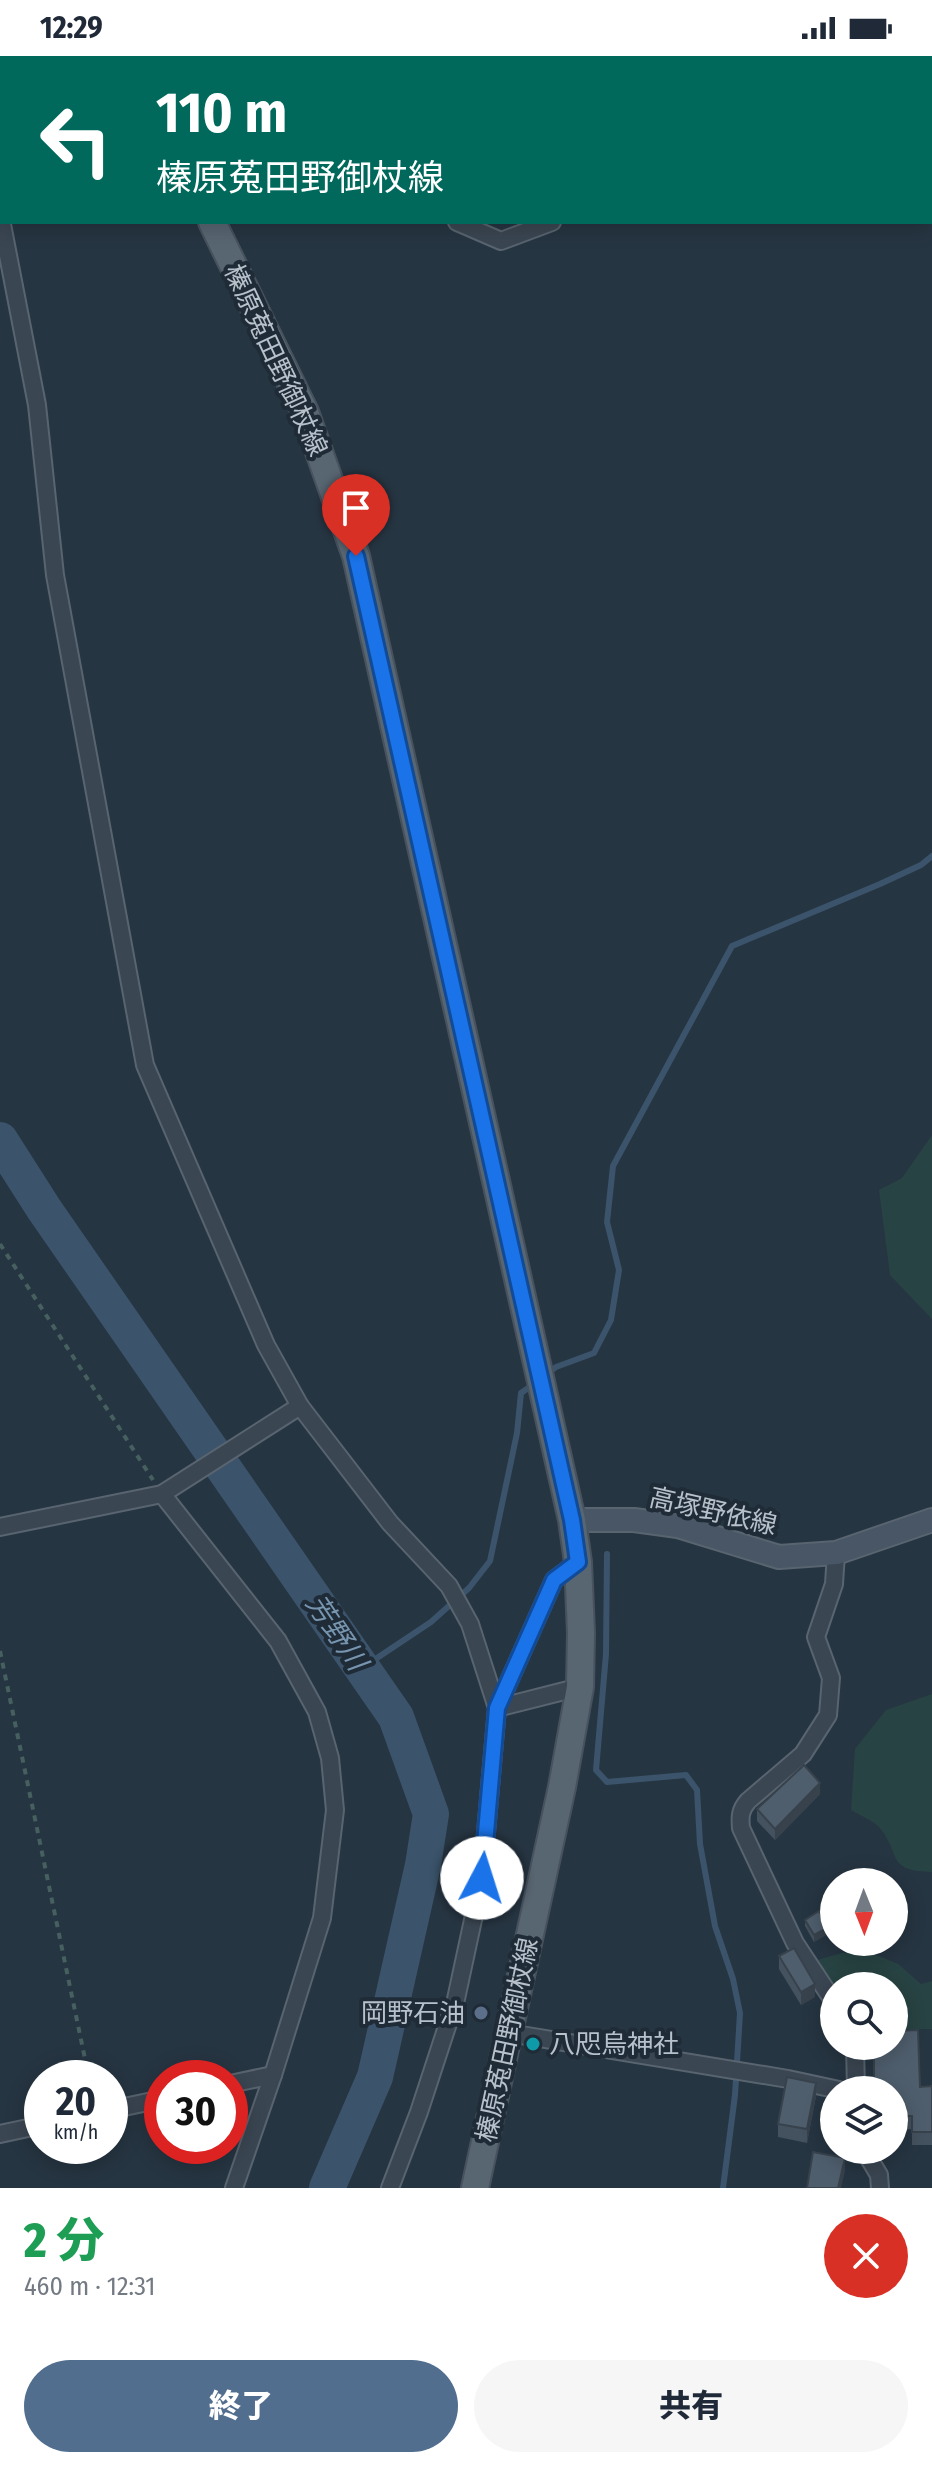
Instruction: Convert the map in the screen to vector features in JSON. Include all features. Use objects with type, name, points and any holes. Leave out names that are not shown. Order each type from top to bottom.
[{"type":"main road","name":"榛原菟田野御杖線","points":[[213,224],[305,412],[356,556],[572,1520],[578,1562],[580,1687],[562,1787],[475,2188]]},
{"type":"main road","name":"高塚野依線","points":[[572,1520],[634,1520],[678,1526],[779,1557],[836,1553],[932,1520]]},
{"type":"street","points":[[2,224],[37,405],[55,575],[118,902],[145,1065],[295,1409],[390,1523],[449,1586],[470,1624],[497,1708]]},
{"type":"street","points":[[462,224],[501,241],[547,224]]},
{"type":"street","points":[[0,1527],[168,1490],[295,1409]]},
{"type":"street","points":[[168,1490],[278,1641],[317,1712],[330,1758],[335,1810],[322,1918],[234,2188]]},
{"type":"street","points":[[820,1981],[795,1943],[741,1828],[740,1817],[748,1801],[803,1754],[828,1715],[831,1678],[816,1637],[834,1584],[836,1553]]},
{"type":"street","points":[[390,2188],[456,1999],[482,1878],[497,1708],[554,1580],[578,1562]]},
{"type":"street","points":[[497,1708],[580,1687]]},
{"type":"street","points":[[509,2033],[820,2086]]},
{"type":"street","points":[[248,2080],[273,2075]]},
{"type":"street","points":[[0,2134],[24,2129]]},
{"type":"street","points":[[872,2164],[879,2175],[880,2188]]},
{"type":"path","points":[[0,1244],[168,1490]]},
{"type":"path","points":[[0,1651],[85,2060]]},
{"type":"green space","points":[[932,1135],[932,1319],[890,1275],[879,1190],[902,1178]]},
{"type":"green space","points":[[932,1694],[932,1872],[917,1871],[901,1864],[879,1827],[851,1810],[855,1749],[886,1710]]},
{"type":"green space","points":[[831,1956],[879,1956],[898,1964],[907,1972],[824,1972],[817,1960]]},
{"type":"green space","points":[[908,1973],[921,1984],[932,1981],[932,2029],[908,2029]]},
{"type":"building","points":[[804,1765],[820,1783],[775,1829],[757,1809]]},
{"type":"building","points":[[819,1911],[820,1932],[814,1935],[805,1920]]},
{"type":"building","points":[[794,1948],[815,1984],[801,1992],[779,1956]]},
{"type":"building","points":[[908,2030],[918,2030],[920,2087],[932,2086],[932,2132],[912,2132],[912,2116],[908,2116],[908,2076],[874,2076],[874,2060],[908,2060]]},
{"type":"building","points":[[787,2077],[816,2083],[807,2129],[778,2124]]},
{"type":"building","points":[[813,2152],[820,2153],[820,2164],[844,2164],[838,2188],[807,2188]]},
{"type":"waterway","points":[[546,1375],[556,1367],[594,1353],[611,1320],[619,1270],[607,1222],[613,1166],[732,946],[880,884],[921,865],[932,856]]},
{"type":"waterway","name":"芳野川","points":[[0,1140],[44,1209],[396,1717],[431,1814],[423,1865],[375,2077],[327,2188]]},
{"type":"waterway","points":[[362,1668],[431,1622],[469,1588],[490,1561],[517,1433],[521,1393],[534,1384]]},
{"type":"waterway","points":[[607,1554],[606,1654],[596,1770],[607,1782],[686,1775],[697,1790],[700,1844],[715,1926],[733,1979],[740,2013],[735,2095],[723,2188]]},
{"type":"place","name":"岡野石油","points":[[481,2013]]},
{"type":"place","name":"八咫烏神社","points":[[533,2044]]},
{"type":"route","points":[[356,556],[572,1520],[578,1562],[554,1580],[497,1708],[482,1878]]}]
